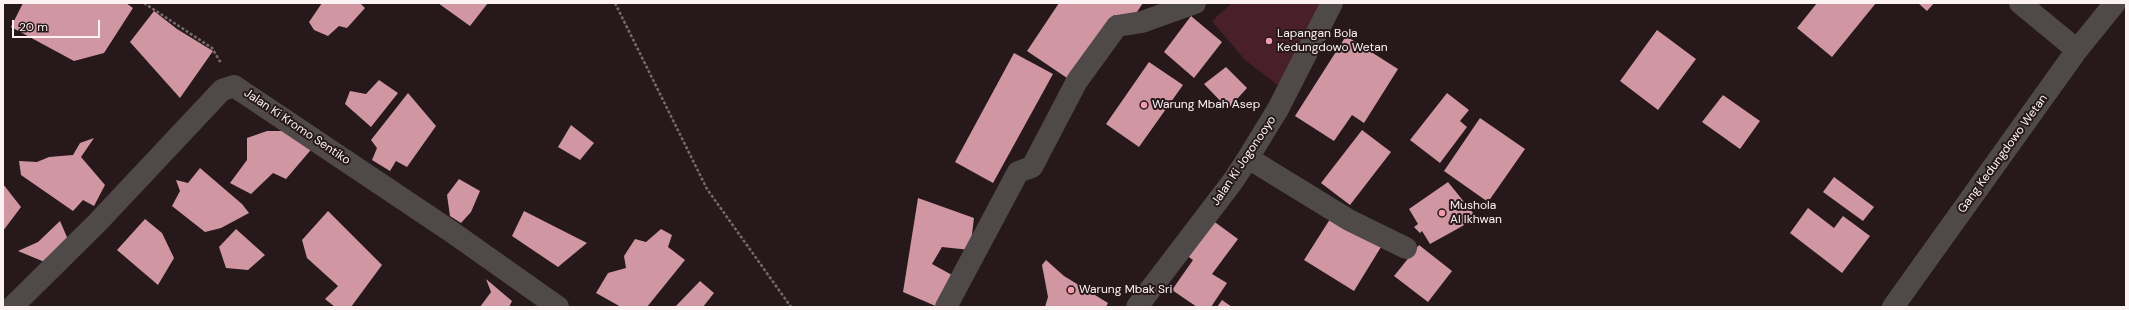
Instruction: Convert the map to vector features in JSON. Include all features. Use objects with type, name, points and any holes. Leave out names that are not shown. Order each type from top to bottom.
[{"type":"street","points":[[946,307],[1018,172],[1032,167],[1077,81],[1117,26],[1142,22],[1195,3]]},
{"type":"street","name":"Jalan Ki Jogonooyo","points":[[1137,307],[1234,181],[1282,102],[1332,3]]},
{"type":"street","points":[[2020,3],[2077,50]]},
{"type":"street","name":"Gang Kedungdowo Wetan","points":[[1893,307],[2077,50],[2115,3]]},
{"type":"street","name":"Jalan Ki Kromo Sentiko","points":[[12,307],[96,223],[222,90],[234,86],[449,230],[558,307]]},
{"type":"street","points":[[1248,158],[1349,220],[1406,248]]},
{"type":"path","points":[[144,3],[212,48],[234,86]]},
{"type":"path","points":[[616,3],[707,189],[791,307]]},
{"type":"shaded area","name":"Lapangan Bola Kedungdowo Wetan","points":[[1232,3],[1327,3],[1284,90],[1245,60],[1212,21]]},
{"type":"building","points":[[23,3],[126,3],[133,8],[104,53],[74,61],[11,27]]},
{"type":"building","points":[[322,3],[360,3],[365,8],[347,28],[339,26],[328,36],[314,30],[309,22]]},
{"type":"building","points":[[438,3],[488,3],[470,26]]},
{"type":"building","points":[[1059,3],[1143,3],[1129,24],[1114,15],[1070,80],[1027,51]]},
{"type":"building","points":[[1817,3],[1876,3],[1832,57],[1797,28]]},
{"type":"building","points":[[1918,3],[1934,3],[1927,11]]},
{"type":"building","points":[[154,11],[177,29],[213,51],[180,98],[130,42]]},
{"type":"building","points":[[1191,16],[1222,42],[1194,78],[1164,52]]},
{"type":"building","points":[[1657,30],[1696,59],[1658,110],[1620,81]]},
{"type":"building","points":[[1346,36],[1398,69],[1364,123],[1352,115],[1334,141],[1295,116]]},
{"type":"building","points":[[1014,53],[1053,74],[993,183],[955,162]]},
{"type":"building","name":"Warung Mbah Asep","points":[[1149,62],[1183,85],[1139,147],[1106,124]]},
{"type":"building","points":[[1226,67],[1247,88],[1228,109],[1204,84]]},
{"type":"building","points":[[379,80],[398,93],[371,127],[345,104],[350,91],[366,94]]},
{"type":"building","points":[[408,93],[436,126],[407,167],[396,161],[390,171],[372,160],[377,148],[371,140]]},
{"type":"building","points":[[1447,93],[1469,110],[1460,121],[1467,127],[1440,163],[1410,140]]},
{"type":"building","points":[[1723,95],[1760,121],[1740,149],[1702,122]]},
{"type":"building","points":[[1480,118],[1525,149],[1488,202],[1444,171]]},
{"type":"building","points":[[571,125],[594,143],[580,160],[558,147]]},
{"type":"building","points":[[1362,130],[1391,152],[1350,205],[1321,183]]},
{"type":"building","points":[[267,131],[285,131],[315,145],[286,179],[273,173],[251,194],[230,183],[247,160],[247,138]]},
{"type":"building","points":[[94,138],[81,157],[105,185],[94,206],[83,200],[73,211],[21,175],[19,161],[37,162],[49,157],[73,155],[80,143]]},
{"type":"building","points":[[200,168],[242,204],[249,213],[221,228],[205,232],[172,206],[180,191],[176,180],[188,183]]},
{"type":"building","points":[[1834,177],[1874,207],[1863,221],[1823,192]]},
{"type":"building","points":[[459,179],[480,191],[471,212],[461,223],[450,216],[447,195]]},
{"type":"building","name":"Mushola Al Ikhwan","points":[[1448,182],[1477,218],[1430,244],[1422,231],[1420,233],[1414,227],[1418,224],[1409,209]]},
{"type":"building","points":[[3,184],[21,207],[3,231]]},
{"type":"building","points":[[918,198],[974,218],[970,250],[942,247],[932,264],[952,275],[938,307],[903,292]]},
{"type":"building","points":[[1808,208],[1834,228],[1843,216],[1870,236],[1842,273],[1790,233]]},
{"type":"building","points":[[328,211],[382,265],[351,307],[335,307],[325,299],[338,286],[307,258],[302,240]]},
{"type":"building","points":[[524,211],[587,243],[558,267],[512,236]]},
{"type":"building","points":[[1332,216],[1381,247],[1354,291],[1304,260]]},
{"type":"building","points":[[145,219],[162,233],[174,258],[158,285],[117,250]]},
{"type":"building","points":[[1212,220],[1238,239],[1212,274],[1227,283],[1211,307],[1197,307],[1172,290],[1193,260],[1186,255]]},
{"type":"building","points":[[60,221],[70,244],[47,263],[18,251],[38,242]]},
{"type":"building","points":[[236,229],[265,255],[248,270],[226,268],[219,247]]},
{"type":"building","points":[[661,229],[672,235],[668,247],[685,260],[647,307],[621,307],[596,293],[608,273],[626,268],[624,256],[635,239],[646,242]]},
{"type":"building","points":[[1419,245],[1452,271],[1428,302],[1394,276]]},
{"type":"building","name":"Warung Mbak Sri","points":[[1046,260],[1064,276],[1108,303],[1106,307],[1045,307],[1048,297],[1042,265]]},
{"type":"building","points":[[486,279],[512,301],[509,307],[480,307],[491,292]]},
{"type":"building","points":[[700,281],[714,293],[703,307],[675,307]]},
{"type":"building","points":[[1222,300],[1232,307],[1217,307]]},
{"type":"place","name":"Lapangan Bola Kedungdowo Wetan","points":[[1269,41]]},
{"type":"place","name":"Warung Mbah Asep","points":[[1144,105]]},
{"type":"place","name":"Mushola Al Ikhwan","points":[[1442,213]]},
{"type":"place","name":"Warung Mbak Sri","points":[[1071,290]]}]
